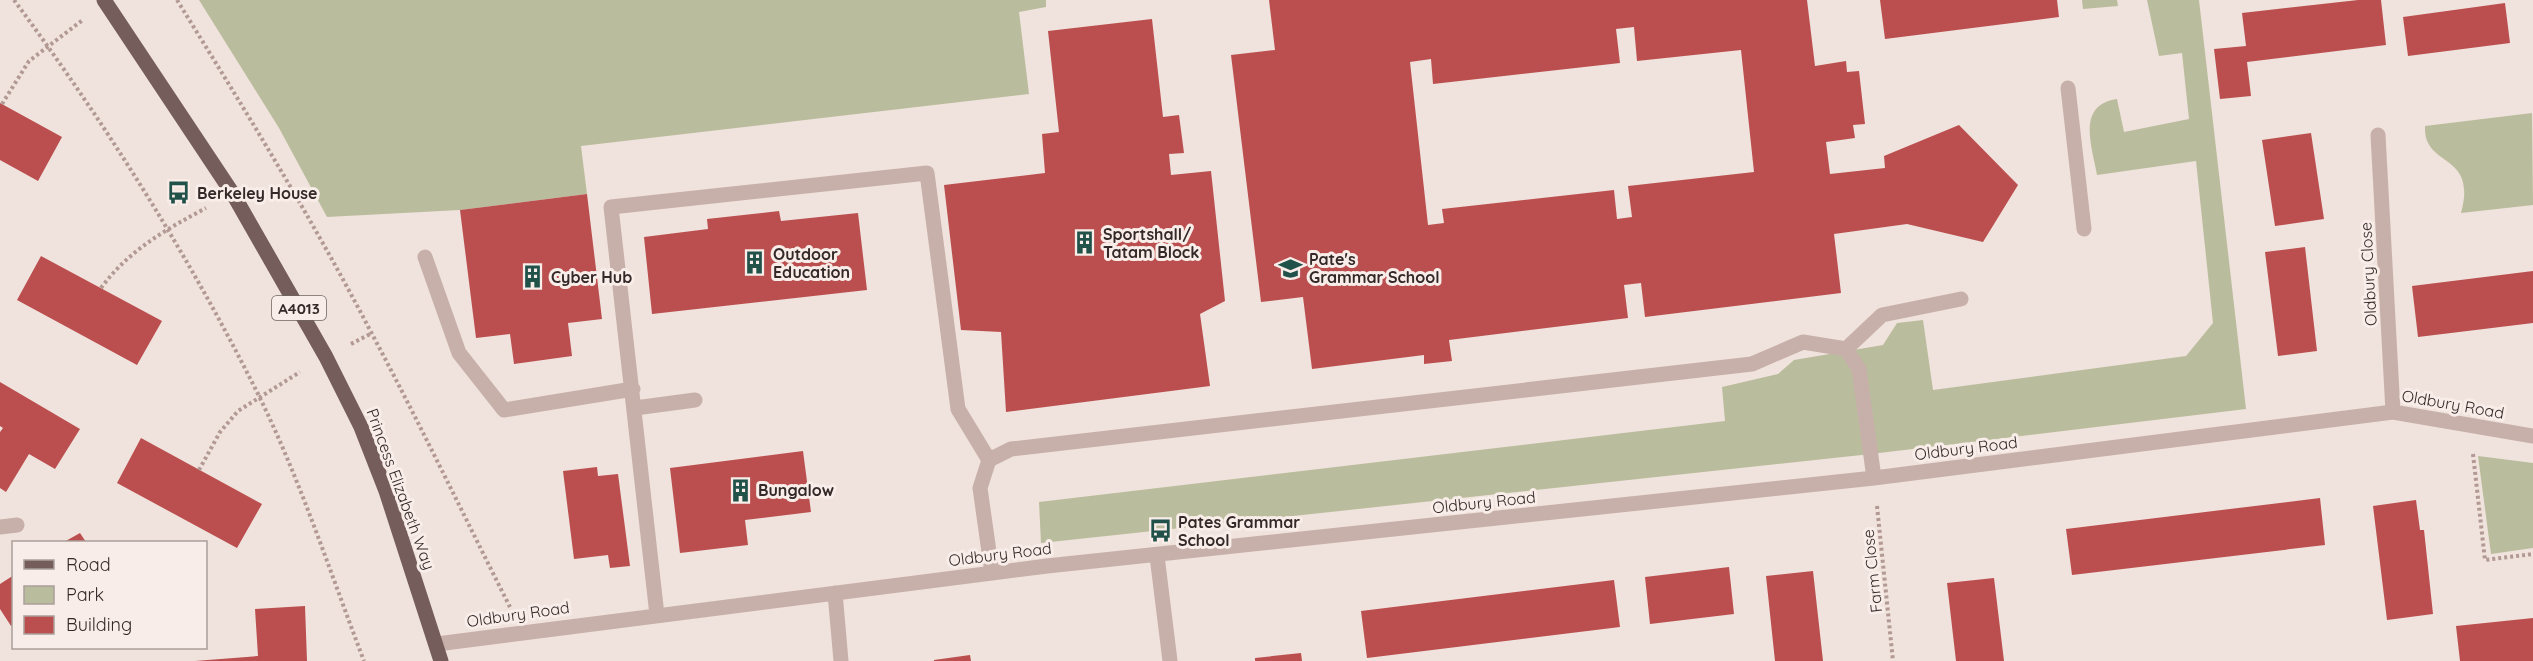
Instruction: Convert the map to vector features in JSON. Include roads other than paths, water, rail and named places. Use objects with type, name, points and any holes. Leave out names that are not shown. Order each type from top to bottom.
[{"type":"main road","name":"Princess Elizabeth Way","points":[[105,1],[233,194],[326,357],[361,427],[386,492],[441,661]]},
{"type":"street","points":[[2068,88],[2084,229]]},
{"type":"street","name":"Oldbury Close","points":[[2378,135],[2393,412]]},
{"type":"street","points":[[657,615],[611,207],[927,173],[958,409],[989,460]]},
{"type":"street","points":[[425,257],[459,353],[504,410],[633,389]]},
{"type":"street","points":[[1846,349],[1882,315],[1961,300]]},
{"type":"street","points":[[992,573],[980,488],[989,460],[1011,449],[1752,364],[1803,342],[1846,349],[1859,369],[1874,478]]},
{"type":"street","points":[[635,408],[695,400]]},
{"type":"street","name":"Oldbury Road","points":[[437,644],[522,631],[992,573],[1874,478],[2393,412],[2533,436]]},
{"type":"street","points":[[0,527],[17,525]]},
{"type":"street","points":[[1157,556],[1170,661]]},
{"type":"street","points":[[835,593],[841,661]]},
{"type":"place","name":"Berkeley House","points":[[179,193]]},
{"type":"place","name":"Sportshall/ Tatam Block","points":[[1085,243]]},
{"type":"place","name":"Outdoor Education","points":[[755,263]]},
{"type":"place","name":"Pate's Grammar School","points":[[1291,268]]},
{"type":"place","name":"Cyber Hub","points":[[533,277]]},
{"type":"place","name":"Bungalow","points":[[740,490]]},
{"type":"place","name":"Pates Grammar School","points":[[1160,531]]}]
